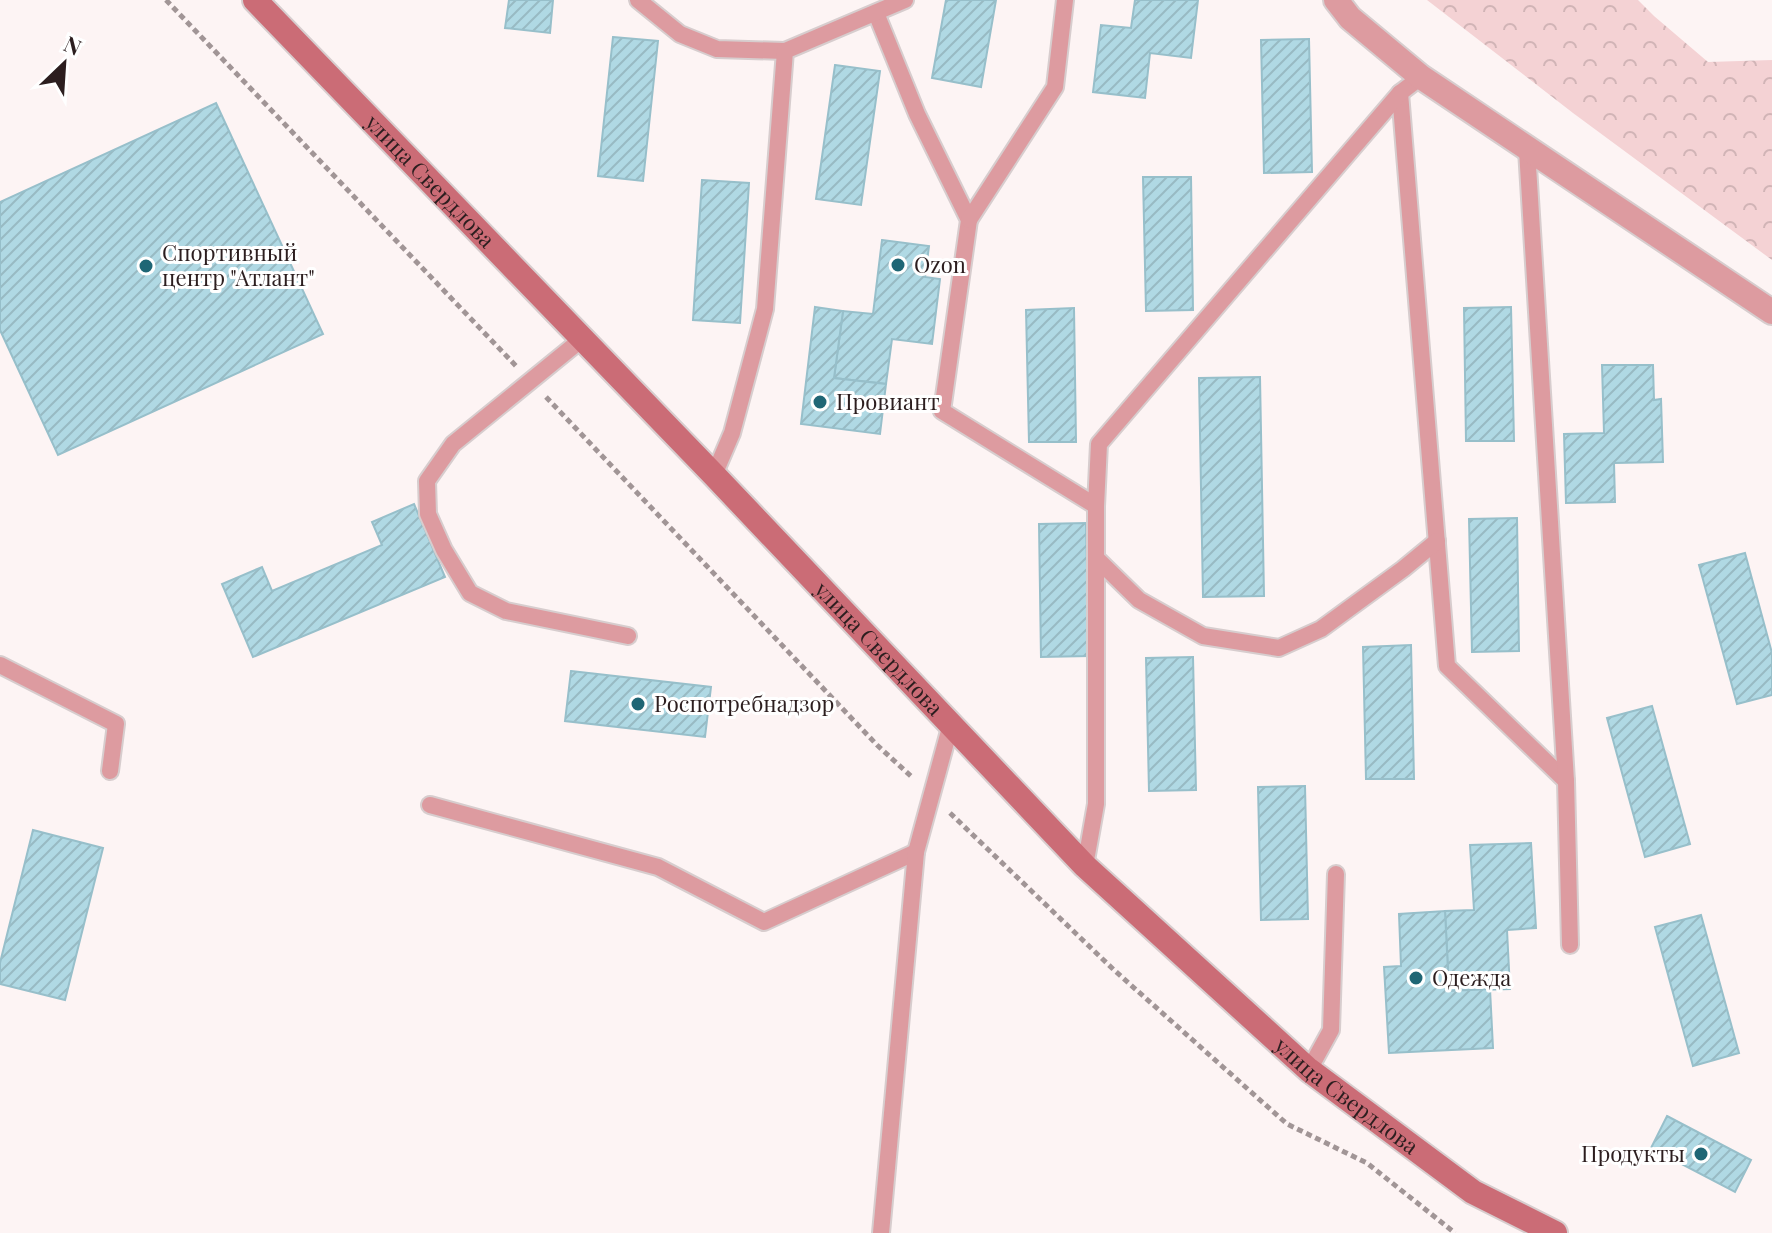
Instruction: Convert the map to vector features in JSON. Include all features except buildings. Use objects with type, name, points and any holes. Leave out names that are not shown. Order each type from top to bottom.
[{"type":"main road","name":"улица Свердлова","points":[[255,0],[714,475],[1085,866],[1309,1070],[1473,1192],[1555,1233]]},
{"type":"street","points":[[1336,0],[1350,18],[1421,77],[1772,312]]},
{"type":"lane","points":[[638,0],[680,34],[717,49],[785,51],[905,0]]},
{"type":"lane","points":[[1065,0],[1055,87],[969,220],[942,411],[1096,506]]},
{"type":"lane","points":[[876,13],[917,114],[969,220]]},
{"type":"lane","points":[[714,475],[732,433],[765,309],[785,51]]},
{"type":"lane","points":[[1085,866],[1096,804],[1096,506],[1099,444],[1400,93],[1421,77]]},
{"type":"lane","points":[[1400,93],[1447,666],[1566,781]]},
{"type":"lane","points":[[1527,150],[1566,781],[1570,945]]},
{"type":"lane","points":[[582,339],[453,444],[427,481],[428,514],[444,550],[470,593],[506,611],[628,636]]},
{"type":"lane","points":[[1096,558],[1139,600],[1203,636],[1279,648],[1321,629],[1437,541]]},
{"type":"lane","points":[[0,665],[116,724],[110,771]]},
{"type":"lane","points":[[881,1233],[916,852],[951,724]]},
{"type":"lane","points":[[430,805],[658,867],[764,922],[916,852]]},
{"type":"lane","points":[[1309,1070],[1331,1030],[1336,874]]},
{"type":"path","points":[[166,0],[877,745],[1114,970],[1287,1124],[1367,1163],[1455,1233]]},
{"type":"green space","points":[[1427,0],[1638,0],[1708,62],[1772,60],[1772,260],[1573,113]]},
{"type":"place","name":"Ozon","points":[[898,265]]},
{"type":"place","name":"Спортивный центр \"Атлант\"","points":[[146,266]]},
{"type":"place","name":"Провиант","points":[[820,402]]},
{"type":"place","name":"Роспотребнадзор","points":[[638,704]]},
{"type":"place","name":"Одежда","points":[[1416,978]]},
{"type":"place","name":"Продукты","points":[[1701,1154]]}]
